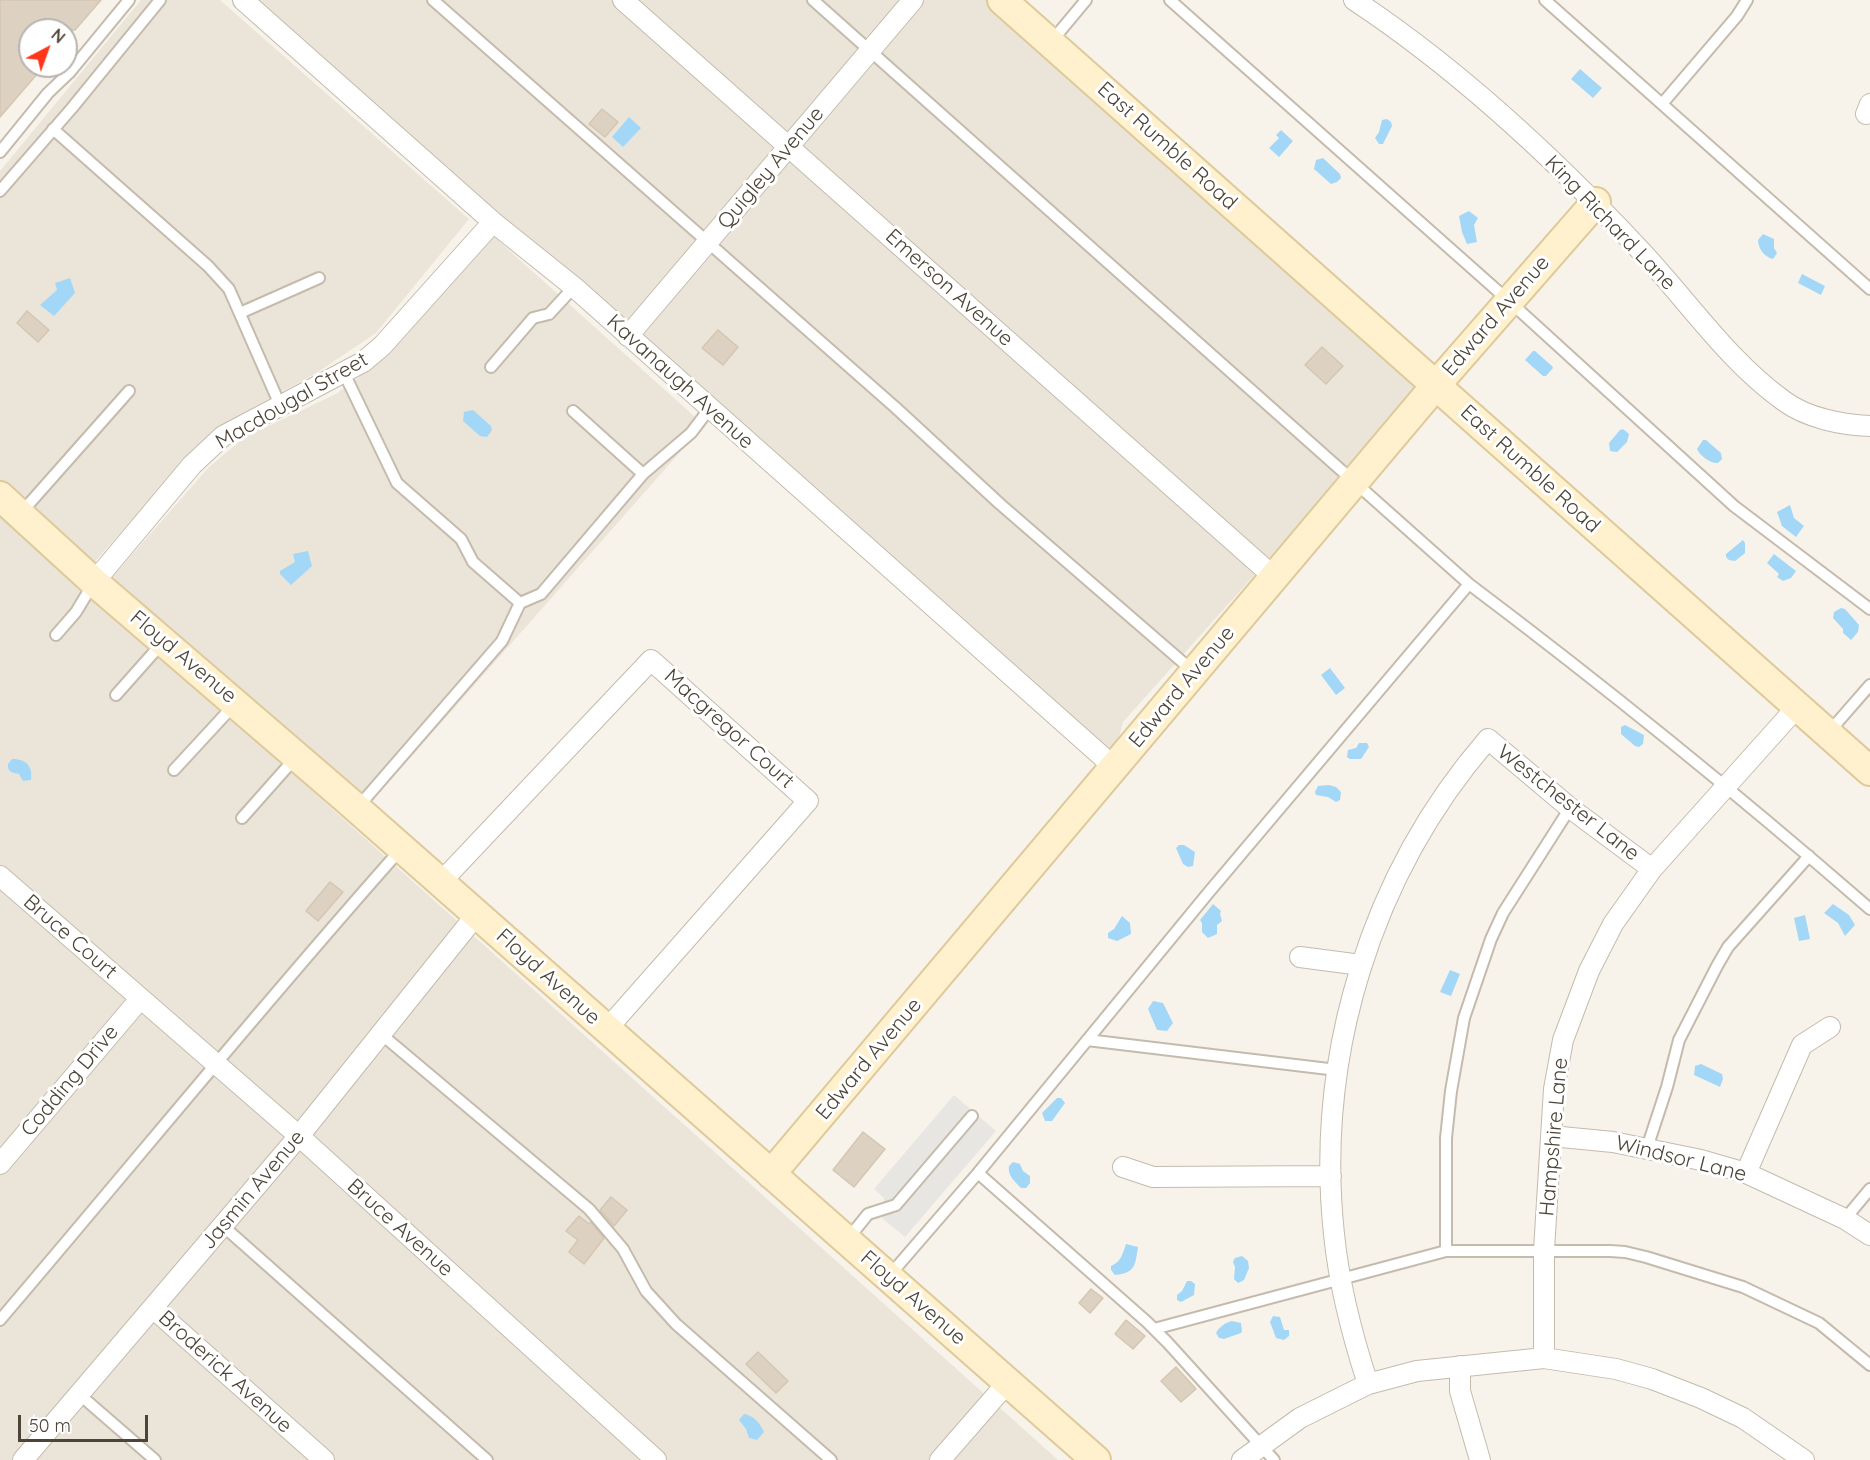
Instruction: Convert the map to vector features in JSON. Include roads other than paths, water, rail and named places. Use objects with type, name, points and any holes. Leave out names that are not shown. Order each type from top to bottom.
[{"type":"street","name":"Kavanaugh Avenue","points":[[243,0],[493,222],[574,287],[1114,768]]},
{"type":"street","name":"Emerson Avenue","points":[[623,0],[1274,577]]},
{"type":"street","name":"Quigley Avenue","points":[[628,336],[913,0]]},
{"type":"street","name":"East Rumble Road","points":[[1002,0],[1797,707],[1869,768]]},
{"type":"street","name":"King Richard Lane","points":[[1354,0],[1419,47],[1482,98],[1545,154],[1596,202],[1657,268],[1713,335],[1744,367],[1785,402],[1814,416],[1837,423],[1870,426]]},
{"type":"street","name":"Edward Avenue","points":[[771,1174],[1436,385],[1596,202]]},
{"type":"street","name":"Macdougal Street","points":[[94,582],[200,458],[223,436],[363,362],[382,346],[493,222]]},
{"type":"street","name":"Floyd Avenue","points":[[10,505],[94,582],[236,702],[440,884],[888,1276],[1091,1458]]},
{"type":"street","name":"Macgregor Court","points":[[440,884],[651,660],[808,801],[607,1029]]},
{"type":"street","name":"Hampshire Lane","points":[[1544,1358],[1544,1251],[1554,1089],[1563,1040],[1589,971],[1613,924],[1652,869],[1797,707]]},
{"type":"street","name":"Westchester Lane","points":[[1368,1384],[1355,1342],[1341,1278],[1334,1233],[1330,1143],[1342,1035],[1372,933],[1407,855],[1439,802],[1488,739],[1570,808],[1652,869]]},
{"type":"street","name":"Bruce Court","points":[[0,876],[140,999]]},
{"type":"street","name":"Jasmin Avenue","points":[[23,1460],[299,1136],[477,914]]},
{"type":"street","points":[[1300,957],[1361,965]]},
{"type":"street","name":"Bruce Avenue","points":[[140,999],[299,1136],[656,1460]]},
{"type":"street","name":"Codding Drive","points":[[0,1164],[140,999]]},
{"type":"street","points":[[1746,1173],[1802,1045],[1830,1027]]},
{"type":"street","name":"Windsor Lane","points":[[1551,1136],[1614,1142],[1647,1148],[1746,1173],[1845,1219],[1870,1235]]},
{"type":"street","points":[[1123,1167],[1153,1177],[1331,1176]]},
{"type":"street","name":"Broderick Avenue","points":[[153,1308],[324,1460]]},
{"type":"street","points":[[1242,1460],[1300,1418],[1368,1384],[1417,1371],[1544,1358],[1616,1369],[1652,1379],[1701,1398],[1743,1418],[1804,1460]]},
{"type":"street","points":[[1460,1366],[1460,1391],[1480,1460]]},
{"type":"street","points":[[940,1460],[1008,1382]]},
{"type":"lane","points":[[0,152],[129,0]]},
{"type":"lane","points":[[0,191],[160,0]]},
{"type":"lane","points":[[433,0],[896,408],[1000,504],[1194,672]]},
{"type":"lane","points":[[813,0],[1469,584],[1583,670],[1726,785],[1870,909]]},
{"type":"lane","points":[[1050,43],[1086,0]]},
{"type":"lane","points":[[1170,0],[1509,301],[1734,506],[1870,609]]},
{"type":"lane","points":[[1545,0],[1870,289]]},
{"type":"lane","points":[[1662,104],[1737,16],[1746,0]]},
{"type":"lane","points":[[53,129],[208,266],[229,289],[280,405]]},
{"type":"lane","points":[[240,313],[319,278]]},
{"type":"lane","points":[[491,367],[533,318],[549,314],[574,287]]},
{"type":"lane","points":[[344,373],[397,483],[461,539],[473,562],[520,603]]},
{"type":"lane","points":[[10,505],[129,391]]},
{"type":"lane","points":[[357,808],[502,641],[520,603],[541,594],[643,474],[691,433],[710,408]]},
{"type":"lane","points":[[573,411],[643,474]]},
{"type":"lane","points":[[56,635],[76,612],[94,582]]},
{"type":"lane","points":[[888,1276],[978,1173],[1209,892],[1469,584]]},
{"type":"lane","points":[[116,695],[163,642]]},
{"type":"lane","points":[[1828,734],[1868,690]]},
{"type":"lane","points":[[174,770],[236,702]]},
{"type":"lane","points":[[242,818],[297,756]]},
{"type":"lane","points":[[1446,1251],[1446,1138],[1458,1042],[1464,1018],[1491,939],[1503,913],[1570,808]]},
{"type":"lane","points":[[0,1320],[290,976],[401,849]]},
{"type":"lane","points":[[1647,1148],[1667,1087],[1679,1040],[1728,946],[1809,856]]},
{"type":"lane","points":[[381,1034],[589,1209],[623,1249],[646,1291],[676,1324],[831,1460]]},
{"type":"lane","points":[[1087,1040],[1337,1070]]},
{"type":"lane","points":[[847,1240],[868,1214],[896,1205],[972,1116]]},
{"type":"lane","points":[[978,1173],[1154,1329],[1274,1460]]},
{"type":"lane","points":[[1845,1219],[1870,1189]]},
{"type":"lane","points":[[223,1226],[487,1460]]},
{"type":"lane","points":[[1154,1329],[1446,1251],[1625,1252],[1743,1287],[1819,1323],[1870,1365]]},
{"type":"lane","points":[[79,1394],[155,1460]]},
{"type":"water","points":[[1580,69],[1602,88],[1593,98],[1571,79]]},
{"type":"water","points":[[629,117],[641,128],[623,147],[612,137]]},
{"type":"water","points":[[1387,119],[1392,126],[1383,144],[1379,144],[1375,138],[1382,120]]},
{"type":"water","points":[[1281,130],[1293,141],[1279,157],[1269,148],[1279,138],[1276,135]]},
{"type":"water","points":[[1323,158],[1340,174],[1341,178],[1337,182],[1331,184],[1314,169],[1316,160]]},
{"type":"water","points":[[1469,211],[1478,218],[1474,225],[1477,242],[1467,244],[1459,216]]},
{"type":"water","points":[[1763,234],[1774,239],[1774,248],[1777,253],[1773,259],[1764,254],[1759,246],[1758,240]]},
{"type":"water","points":[[1802,274],[1825,286],[1821,295],[1798,283]]},
{"type":"water","points":[[70,278],[75,293],[54,316],[40,305],[57,290],[55,283]]},
{"type":"water","points":[[1533,351],[1552,366],[1553,368],[1546,376],[1543,376],[1525,360]]},
{"type":"water","points":[[473,410],[491,426],[492,430],[487,437],[480,436],[463,421],[464,412]]},
{"type":"water","points":[[1623,429],[1629,434],[1627,442],[1617,452],[1610,451],[1609,443]]},
{"type":"water","points":[[1703,440],[1721,453],[1722,459],[1718,463],[1709,461],[1698,452],[1697,449]]},
{"type":"water","points":[[1790,505],[1794,518],[1804,526],[1796,537],[1782,526],[1777,512]]},
{"type":"water","points":[[1743,540],[1745,553],[1735,561],[1729,560],[1726,554]]},
{"type":"water","points":[[308,551],[312,566],[291,585],[280,574],[280,571],[295,562],[293,554]]},
{"type":"water","points":[[1774,554],[1796,571],[1791,578],[1783,581],[1777,577],[1779,574],[1767,563]]},
{"type":"water","points":[[1841,608],[1845,609],[1859,625],[1858,632],[1851,640],[1833,618],[1834,612]]},
{"type":"water","points":[[1330,668],[1345,688],[1336,695],[1321,675]]},
{"type":"water","points":[[1625,725],[1644,735],[1643,744],[1639,747],[1635,746],[1621,734],[1621,727]]},
{"type":"water","points":[[1359,743],[1367,743],[1369,747],[1361,759],[1347,757],[1348,750],[1356,748]]},
{"type":"water","points":[[12,759],[28,764],[31,780],[23,781],[19,774],[9,770],[8,764]]},
{"type":"water","points":[[1329,785],[1341,792],[1340,800],[1336,802],[1328,797],[1316,795],[1318,786]]},
{"type":"water","points":[[1184,845],[1195,852],[1193,866],[1188,867],[1183,864],[1176,848]]},
{"type":"water","points":[[1213,904],[1221,911],[1222,921],[1217,925],[1217,934],[1208,938],[1202,932],[1200,920]]},
{"type":"water","points":[[1833,904],[1849,915],[1855,925],[1845,936],[1838,923],[1824,913]]},
{"type":"water","points":[[1805,915],[1810,939],[1799,941],[1794,918]]},
{"type":"water","points":[[1122,916],[1130,923],[1131,934],[1117,941],[1108,938],[1108,933],[1114,929]]},
{"type":"water","points":[[1450,970],[1460,974],[1451,996],[1440,992]]},
{"type":"water","points":[[1153,1001],[1163,1003],[1173,1023],[1167,1031],[1157,1030],[1148,1009]]},
{"type":"water","points":[[1701,1064],[1722,1074],[1720,1087],[1694,1075],[1695,1066]]},
{"type":"water","points":[[1057,1098],[1061,1098],[1065,1103],[1052,1121],[1045,1121],[1042,1113]]},
{"type":"water","points":[[1013,1162],[1020,1164],[1023,1171],[1030,1176],[1030,1183],[1026,1188],[1021,1188],[1010,1175],[1009,1166]]},
{"type":"water","points":[[1126,1244],[1138,1247],[1135,1263],[1131,1270],[1115,1275],[1111,1266],[1119,1260]]},
{"type":"water","points":[[1242,1256],[1248,1261],[1249,1268],[1244,1280],[1238,1283],[1234,1279],[1233,1262],[1235,1258]]},
{"type":"water","points":[[1187,1281],[1195,1284],[1194,1295],[1181,1302],[1177,1300],[1177,1295]]},
{"type":"water","points":[[1273,1316],[1280,1317],[1284,1330],[1289,1330],[1289,1336],[1284,1340],[1276,1338],[1270,1322]]},
{"type":"water","points":[[1232,1321],[1241,1323],[1241,1333],[1224,1339],[1219,1338],[1216,1333],[1223,1325]]},
{"type":"water","points":[[744,1414],[753,1418],[764,1432],[757,1440],[749,1438],[739,1420]]}]
